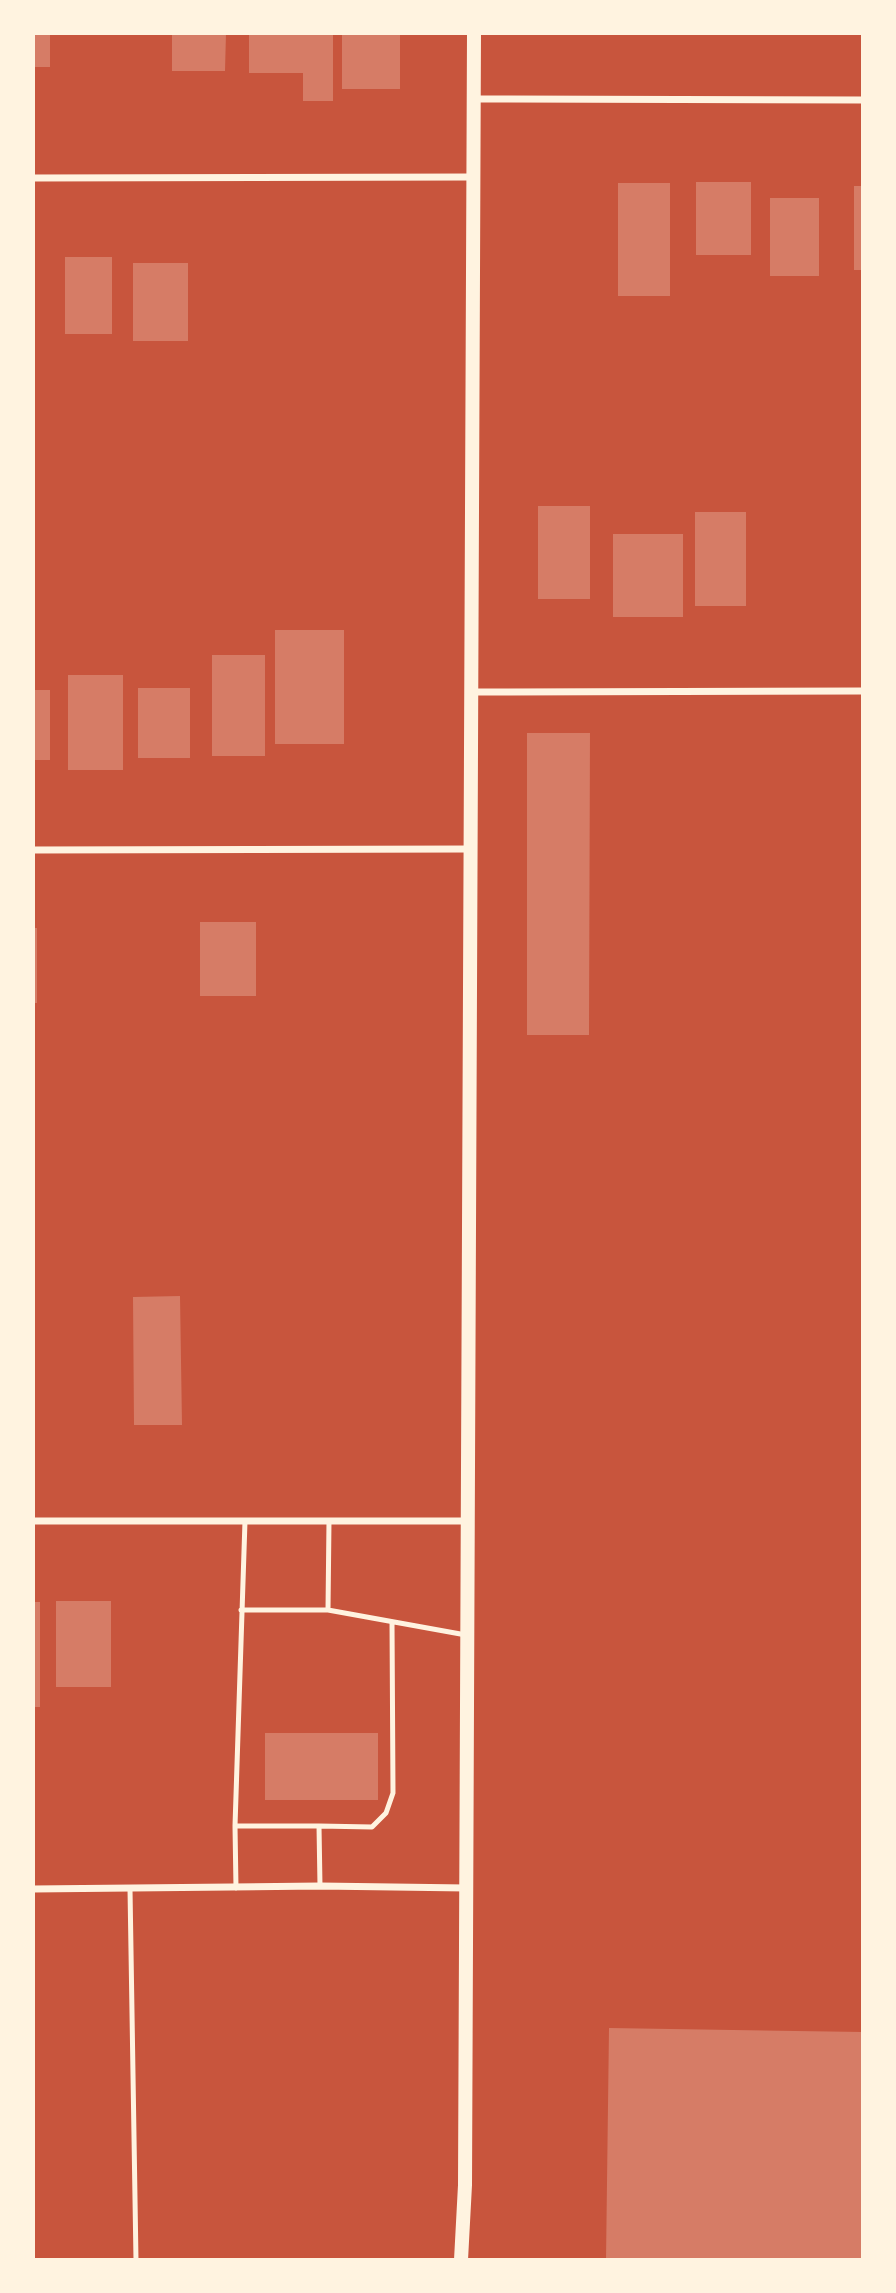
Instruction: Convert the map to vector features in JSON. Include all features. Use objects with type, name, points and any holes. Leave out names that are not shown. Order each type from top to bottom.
[{"type":"main road","points":[[461,2260],[465,2185],[474,33]]},
{"type":"street","points":[[474,99],[863,100]]},
{"type":"street","points":[[33,178],[472,177]]},
{"type":"street","points":[[472,692],[863,691]]},
{"type":"street","points":[[33,850],[472,849]]},
{"type":"street","points":[[33,1521],[468,1521]]},
{"type":"street","points":[[33,1889],[320,1886],[466,1888]]},
{"type":"lane","points":[[236,1888],[235,1826],[245,1521]]},
{"type":"lane","points":[[328,1610],[329,1521]]},
{"type":"lane","points":[[242,1610],[328,1610],[468,1635]]},
{"type":"lane","points":[[235,1826],[372,1827],[386,1813],[393,1793],[392,1622]]},
{"type":"lane","points":[[319,1826],[320,1886]]},
{"type":"lane","points":[[130,1889],[136,2260]]},
{"type":"building","points":[[33,33],[50,33],[50,67],[33,67]]},
{"type":"building","points":[[172,33],[226,33],[225,71],[172,71]]},
{"type":"building","points":[[249,33],[333,33],[333,101],[303,101],[303,73],[249,73]]},
{"type":"building","points":[[342,33],[400,33],[400,89],[342,89]]},
{"type":"building","points":[[696,182],[751,182],[751,255],[696,255]]},
{"type":"building","points":[[618,183],[670,183],[670,296],[618,296]]},
{"type":"building","points":[[854,186],[863,186],[863,270],[854,270]]},
{"type":"building","points":[[770,198],[819,198],[819,276],[770,276]]},
{"type":"building","points":[[65,257],[112,257],[112,334],[65,334]]},
{"type":"building","points":[[133,263],[188,263],[188,341],[133,341]]},
{"type":"building","points":[[538,506],[590,506],[590,599],[538,599]]},
{"type":"building","points":[[695,512],[746,512],[746,606],[695,606]]},
{"type":"building","points":[[613,534],[683,534],[683,617],[613,617]]},
{"type":"building","points":[[275,630],[344,630],[344,744],[275,744]]},
{"type":"building","points":[[212,655],[265,655],[265,756],[212,756]]},
{"type":"building","points":[[68,675],[123,675],[123,770],[68,770]]},
{"type":"building","points":[[138,688],[190,688],[190,758],[138,758]]},
{"type":"building","points":[[33,690],[50,690],[50,760],[33,760]]},
{"type":"building","points":[[527,733],[590,733],[589,1035],[527,1035]]},
{"type":"building","points":[[200,922],[256,922],[256,996],[200,996]]},
{"type":"building","points":[[33,928],[37,928],[37,1003],[33,1003]]},
{"type":"building","points":[[180,1296],[182,1425],[134,1425],[133,1297]]},
{"type":"building","points":[[56,1601],[111,1601],[111,1687],[56,1687]]},
{"type":"building","points":[[33,1602],[40,1602],[40,1707],[33,1707]]},
{"type":"building","points":[[265,1733],[378,1733],[378,1800],[265,1800]]},
{"type":"building","points":[[609,2028],[863,2032],[863,2260],[606,2260]]}]
